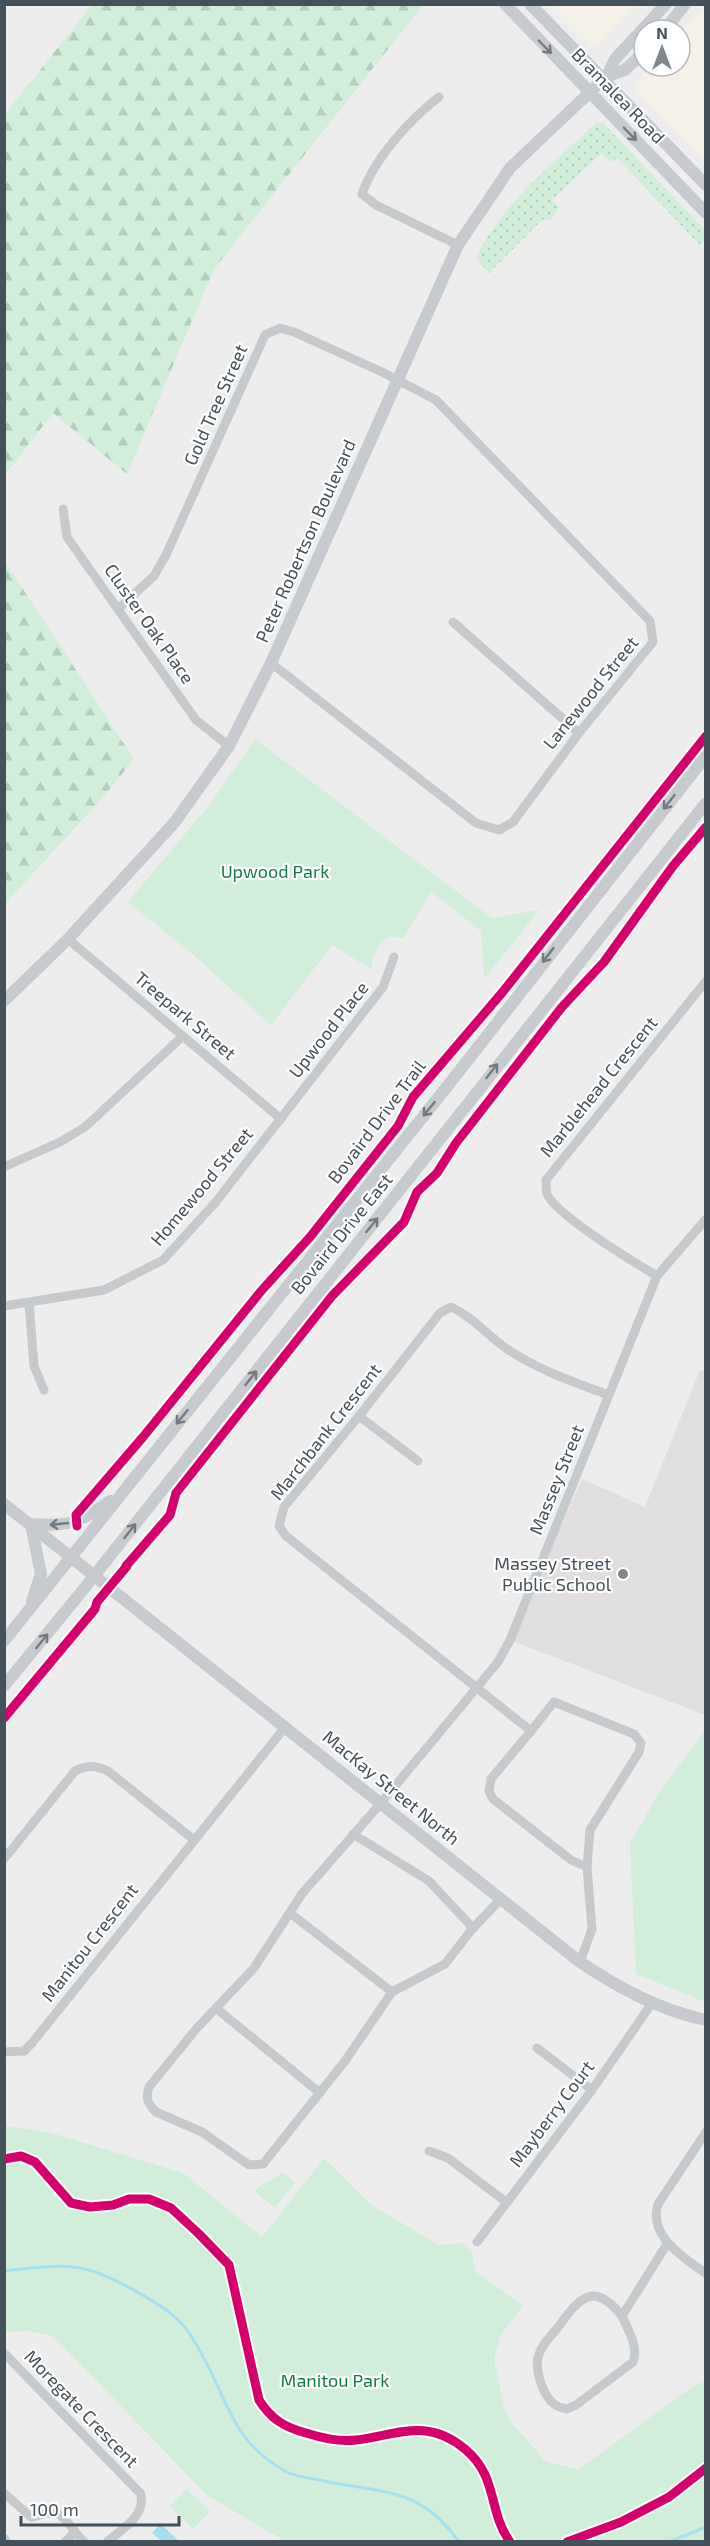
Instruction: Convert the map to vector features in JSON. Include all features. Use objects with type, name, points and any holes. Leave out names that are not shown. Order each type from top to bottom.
[{"type":"main road","name":"Bramalea Road","points":[[505,4],[705,213]]},
{"type":"main road","name":"Bramalea Road","points":[[530,4],[605,77],[705,185]]},
{"type":"main road","name":"Peter Robertson Boulevard","points":[[4,1001],[68,939],[174,823],[228,746],[271,663],[458,245],[510,168],[605,77],[615,59],[666,4]]},
{"type":"main road","points":[[675,18],[686,4]]},
{"type":"main road","name":"Peter Robertson Boulevard","points":[[605,77],[625,70],[632,63]]},
{"type":"main road","name":"Bovaird Drive East","points":[[4,1641],[446,1088],[705,756]]},
{"type":"main road","name":"Bovaird Drive East","points":[[4,1686],[705,803]]},
{"type":"main road","points":[[29,1611],[41,1574],[31,1524],[53,1526],[74,1523],[121,1493]]},
{"type":"main road","name":"MacKay Street North","points":[[4,1504],[580,1962],[605,1979],[652,2003],[705,2020]]},
{"type":"street","points":[[439,98],[420,111],[369,174],[362,194],[376,205],[458,245]]},
{"type":"street","name":"Gold Tree Street","points":[[118,609],[154,576],[166,555],[265,335],[280,328],[294,332],[398,381]]},
{"type":"street","name":"Lanewood Street","points":[[271,663],[476,823],[499,830],[513,822],[579,733],[653,642],[650,621],[436,400],[398,381]]},
{"type":"street","name":"Cluster Oak Place","points":[[63,509],[67,537],[196,720],[228,746]]},
{"type":"street","points":[[453,622],[579,733]]},
{"type":"street","name":"Treepark Street","points":[[68,939],[281,1119]]},
{"type":"street","name":"Upwood Place","points":[[281,1119],[384,987],[394,957]]},
{"type":"street","name":"Marblehead Crescent","points":[[657,1276],[610,1247],[555,1205],[547,1193],[546,1180],[704,987]]},
{"type":"street","points":[[4,1167],[60,1143],[85,1127],[183,1036]]},
{"type":"street","name":"Homewood Street","points":[[4,1306],[104,1290],[163,1260],[214,1203],[281,1119]]},
{"type":"street","name":"Massey Street","points":[[320,2093],[269,2158],[256,2166],[244,2162],[202,2132],[156,2112],[147,2101],[148,2087],[198,2028],[254,1968],[301,1895],[498,1662],[510,1640],[657,1276],[705,1219]]},
{"type":"street","points":[[29,1303],[34,1366],[44,1390]]},
{"type":"street","name":"Marchbank Crescent","points":[[476,1689],[286,1536],[279,1526],[284,1507],[440,1313],[452,1307],[505,1348],[537,1367],[609,1395]]},
{"type":"street","points":[[359,1416],[418,1461]]},
{"type":"street","points":[[476,1689],[531,1731]]},
{"type":"street","points":[[580,1962],[592,1929],[587,1867],[590,1830],[639,1752],[641,1743],[634,1734],[554,1702],[491,1779],[489,1791],[493,1799],[571,1860],[587,1867]]},
{"type":"street","name":"Manitou Crescent","points":[[4,2052],[24,2051],[32,2043],[193,1839],[286,1726]]},
{"type":"street","points":[[4,1859],[75,1771],[84,1766],[97,1766],[108,1771],[193,1839]]},
{"type":"street","points":[[353,1834],[429,1881],[474,1928]]},
{"type":"street","points":[[217,2009],[320,2093],[364,2036],[392,1992],[445,1964],[501,1899]]},
{"type":"street","points":[[290,1913],[392,1992]]},
{"type":"street","name":"Mayberry Court","points":[[477,2242],[592,2090],[652,2003]]},
{"type":"street","points":[[537,2048],[592,2090]]},
{"type":"street","points":[[705,2132],[655,2212],[657,2224],[667,2244],[705,2274]]},
{"type":"street","points":[[429,2151],[448,2158],[506,2202]]},
{"type":"street","points":[[622,2316],[667,2244]]},
{"type":"street","points":[[599,2296],[610,2301],[622,2316],[634,2346],[636,2355],[633,2362],[576,2405],[567,2409],[553,2404],[547,2395],[538,2368],[538,2357],[542,2348],[577,2302],[599,2296]]},
{"type":"street","name":"Moregate Crescent","points":[[4,2353],[141,2494],[140,2513],[107,2541]]},
{"type":"street","points":[[4,2493],[31,2517],[56,2513],[64,2517],[74,2533],[84,2541]]},
{"type":"street","points":[[65,2541],[74,2533]]},
{"type":"shaded area","points":[[553,5],[638,5],[595,48]]},
{"type":"shaded area","points":[[706,5],[706,162],[636,91],[636,83],[640,78],[692,78],[692,20]]},
{"type":"shaded area","name":"Massey Street Public School","points":[[700,1370],[705,1372],[705,1715],[510,1640],[582,1479],[645,1507]]},
{"type":"green space","points":[[92,5],[423,5],[214,269],[127,474],[53,413],[5,475],[5,114]]},
{"type":"green space","points":[[597,122],[604,124],[705,230],[705,239],[700,245],[617,158],[611,162],[601,154],[552,200],[559,207],[551,220],[543,219],[489,273],[476,258],[487,238],[530,185]]},
{"type":"green space","points":[[4,560],[134,759],[106,794],[5,904]]},
{"type":"green space","name":"Upwood Park","points":[[255,739],[492,918],[539,910],[484,979],[481,931],[431,892],[403,939],[389,937],[380,944],[374,955],[371,969],[332,945],[271,1025],[197,958],[128,902],[210,804]]},
{"type":"green space","points":[[705,1730],[705,2002],[636,1974],[630,1843],[659,1793]]},
{"type":"green space","name":"Manitou Park","points":[[4,2126],[48,2132],[183,2173],[262,2237],[324,2158],[371,2205],[439,2245],[462,2243],[472,2252],[475,2271],[523,2306],[501,2334],[494,2359],[504,2408],[511,2422],[546,2462],[579,2469],[695,2385],[705,2382],[705,2541],[285,2541],[208,2496],[53,2336],[28,2331],[5,2332]]},
{"type":"green space","points":[[282,2172],[295,2183],[275,2208],[255,2191]]},
{"type":"green space","points":[[187,2489],[210,2511],[193,2529],[170,2506]]},
{"type":"water","points":[[160,2524],[179,2541],[161,2541],[152,2533]]},
{"type":"waterway","points":[[4,2271],[52,2266],[81,2268],[106,2276],[150,2299],[175,2317],[187,2330],[238,2426],[256,2450],[269,2461],[298,2476],[380,2491],[413,2501],[429,2510],[459,2542]]},
{"type":"waterway","points":[[669,2542],[706,2527]]},
{"type":"cycle path","name":"Bovaird Drive Trail","points":[[77,1526],[76,1515],[143,1437],[262,1290],[310,1237],[398,1126],[413,1097],[501,994],[706,736]]},
{"type":"cycle path","points":[[126,1566],[170,1515],[176,1493],[332,1296],[404,1222],[417,1192],[437,1173],[456,1143],[562,1007],[604,962],[673,866],[706,827]]},
{"type":"cycle path","points":[[4,1718],[95,1609],[97,1602],[127,1566]]},
{"type":"cycle path","points":[[4,2159],[21,2156],[35,2162],[71,2203],[90,2207],[113,2205],[129,2199],[149,2199],[171,2208],[229,2265],[259,2400],[268,2412],[291,2428],[331,2439],[356,2440],[412,2431],[438,2433],[451,2439],[465,2449],[483,2471],[498,2518],[510,2542]]},
{"type":"cycle path","points":[[567,2542],[621,2522],[669,2497],[706,2468]]},
{"type":"place","name":"Massey Street Public School","points":[[623,1574]]}]
